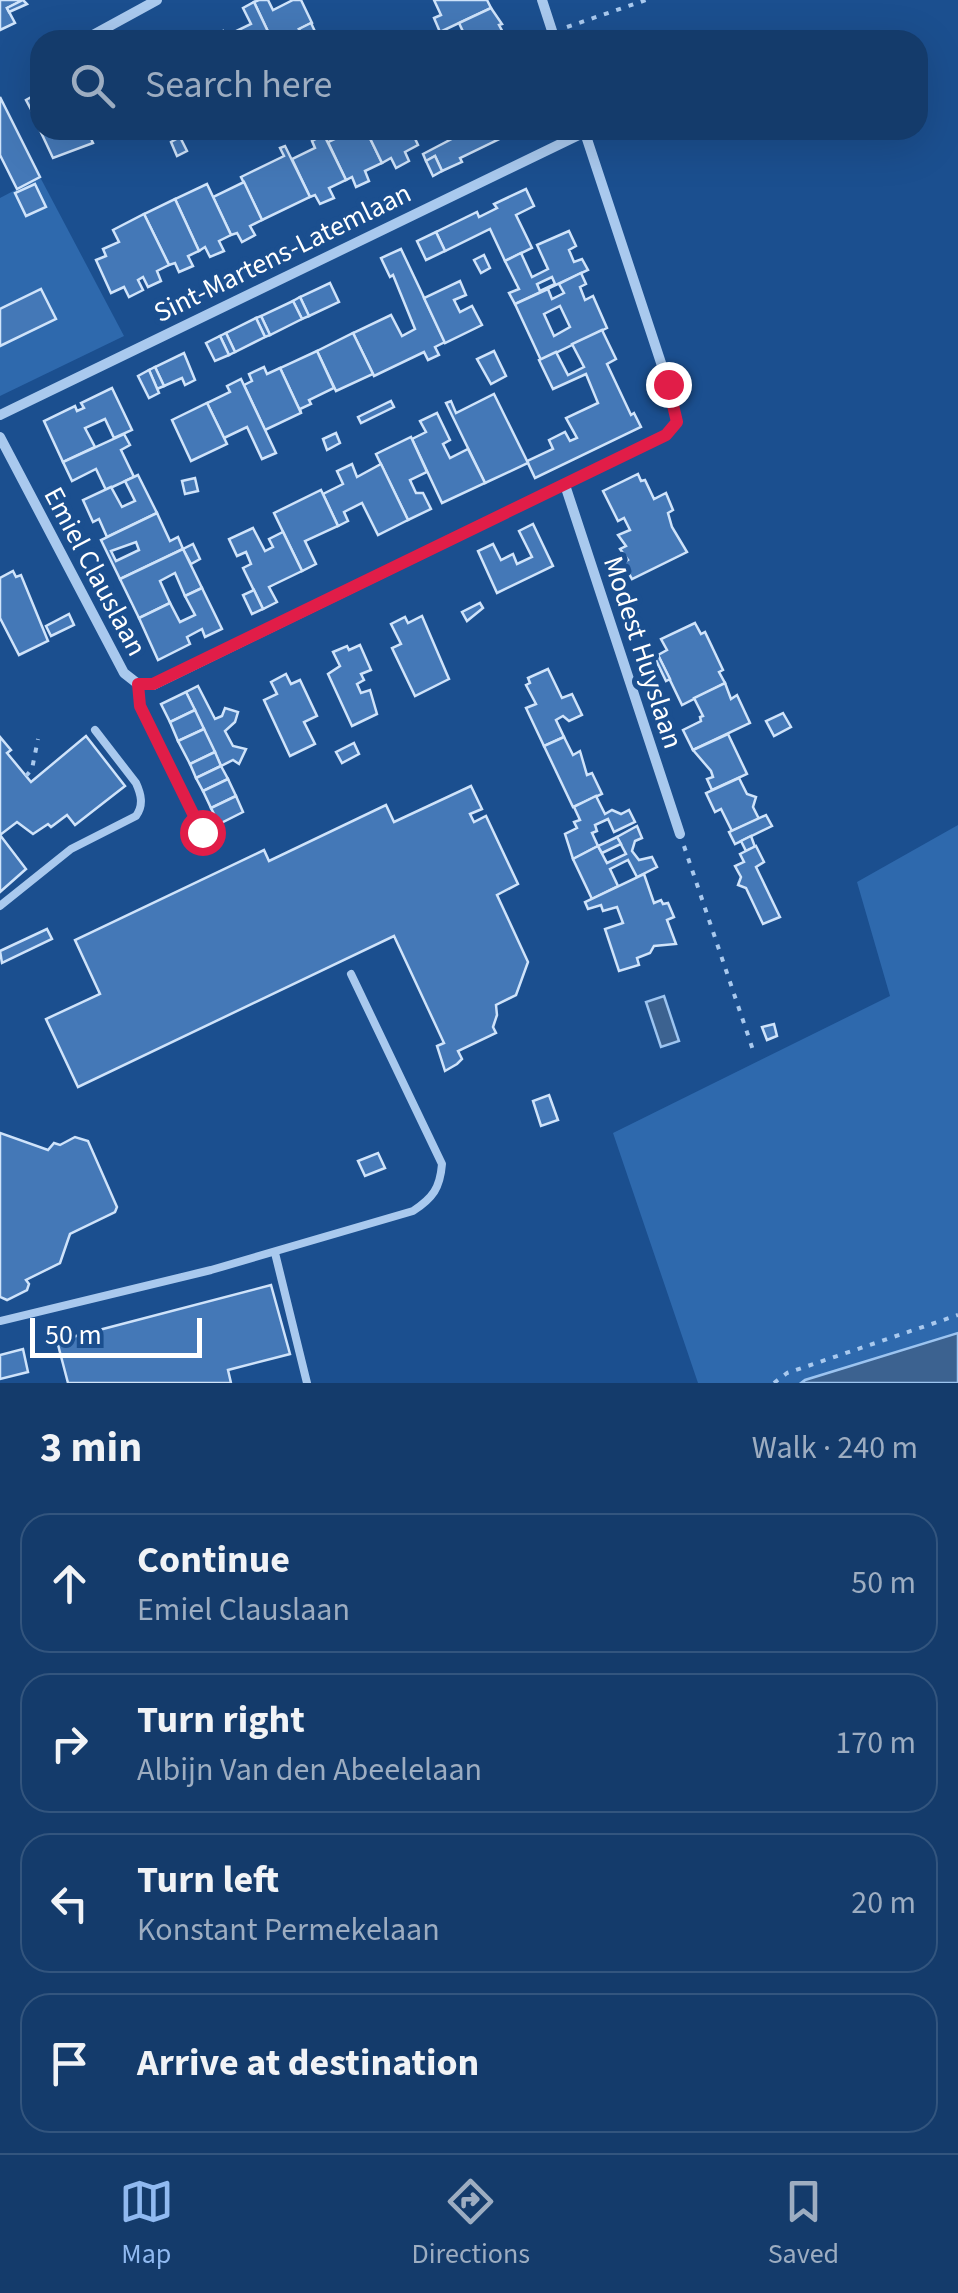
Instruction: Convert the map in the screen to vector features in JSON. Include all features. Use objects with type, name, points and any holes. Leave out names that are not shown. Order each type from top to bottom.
[{"type":"street","points":[[102,30],[158,0]]},
{"type":"street","points":[[542,0],[552,30]]},
{"type":"street","name":"Sint-Martens-Latemlaan","points":[[0,415],[565,140]]},
{"type":"street","points":[[138,684],[153,684],[564,485],[666,435],[677,422],[587,140]]},
{"type":"street","name":"Emiel Clauslaan","points":[[0,437],[124,673],[138,684],[140,706],[202,832]]},
{"type":"street","name":"Modest Huyslaan","points":[[564,485],[680,834]]},
{"type":"lane","points":[[0,906],[71,849],[136,816],[140,810],[136,782],[95,730]]},
{"type":"lane","points":[[0,1320],[275,1252],[413,1211],[432,1198],[441,1181],[442,1164],[351,974]]},
{"type":"lane","points":[[275,1252],[308,1383]]},
{"type":"path","points":[[569,30],[646,0]]},
{"type":"path","points":[[26,776],[32,769],[38,738]]},
{"type":"path","points":[[680,834],[753,1050]]},
{"type":"path","points":[[774,1383],[787,1373],[958,1315]]},
{"type":"shaded area","points":[[40,177],[124,336],[0,396],[0,198]]},
{"type":"shaded area","points":[[958,825],[958,1333],[801,1383],[698,1383],[613,1133],[890,996],[857,882]]},
{"type":"shaded area","points":[[664,996],[679,1041],[661,1047],[646,1002]]},
{"type":"shaded area","points":[[958,1333],[958,1383],[801,1383],[805,1380]]},
{"type":"building","points":[[0,0],[23,0],[7,8],[15,23],[0,30]]},
{"type":"building","points":[[23,0],[27,4],[9,12],[7,8]]},
{"type":"building","points":[[268,0],[273,10],[301,0],[312,23],[300,30],[267,30],[254,2]]},
{"type":"building","points":[[434,0],[487,0],[491,8],[444,30],[439,30],[434,18],[441,15]]},
{"type":"building","points":[[254,2],[267,30],[238,30],[251,24],[243,8]]},
{"type":"building","points":[[491,8],[502,30],[462,30],[459,23]]},
{"type":"building","points":[[0,97],[40,177],[17,189],[0,155]]},
{"type":"building","points":[[45,140],[93,143],[53,158]]},
{"type":"building","points":[[182,140],[187,151],[177,156],[171,142]]},
{"type":"building","points":[[326,140],[346,180],[329,188],[334,198],[320,204],[315,195],[310,197],[292,159],[315,148],[312,141]]},
{"type":"building","points":[[371,140],[382,163],[365,171],[369,181],[356,187],[352,177],[346,180],[328,142]]},
{"type":"building","points":[[371,140],[416,140],[418,145],[405,152],[409,161],[396,168],[391,158],[382,163]]},
{"type":"building","points":[[450,140],[497,140],[442,171],[435,156],[426,161],[423,154]]},
{"type":"building","points":[[285,146],[310,197],[262,220],[241,177],[284,156],[280,148]]},
{"type":"building","points":[[435,156],[442,171],[433,176],[426,161]]},
{"type":"building","points":[[244,182],[262,220],[250,226],[255,235],[242,242],[237,233],[231,235],[213,197]]},
{"type":"building","points":[[35,184],[46,207],[26,216],[15,193]]},
{"type":"building","points":[[207,184],[231,235],[219,241],[224,251],[210,257],[205,247],[199,251],[175,199]]},
{"type":"building","points":[[526,189],[534,206],[516,215],[532,248],[505,261],[490,229],[445,251],[436,232],[477,212],[479,217],[497,208],[494,204]]},
{"type":"building","points":[[175,199],[199,251],[188,256],[193,266],[179,272],[175,263],[169,265],[144,214]]},
{"type":"building","points":[[144,214],[169,265],[157,271],[161,281],[148,287],[143,277],[138,280],[143,290],[129,297],[124,287],[111,293],[96,260],[106,256],[103,249],[119,242],[113,230]]},
{"type":"building","points":[[569,231],[576,246],[569,250],[574,262],[582,259],[588,270],[515,304],[509,293],[519,289],[505,261],[521,253],[532,277],[548,269],[537,245]],"holes":[[[552,277],[555,284],[540,291],[537,284]]]},
{"type":"building","points":[[436,232],[445,251],[426,260],[417,241]]},
{"type":"building","points":[[401,249],[445,342],[435,347],[439,355],[428,360],[424,352],[374,376],[353,333],[391,315],[402,336],[415,329],[393,275],[390,277],[381,258]]},
{"type":"building","points":[[484,255],[490,268],[481,273],[474,260]]},
{"type":"building","points":[[581,273],[586,284],[580,287],[585,300],[593,296],[607,328],[541,360],[515,304],[548,289],[552,299],[564,293],[559,284]],"holes":[[[560,306],[570,327],[554,336],[544,314]]]},
{"type":"building","points":[[460,281],[466,295],[454,300],[460,312],[472,306],[482,325],[445,343],[424,298]]},
{"type":"building","points":[[330,283],[339,302],[309,316],[300,297]]},
{"type":"building","points":[[41,289],[56,319],[0,346],[0,309]]},
{"type":"building","points":[[300,297],[309,316],[302,319],[293,301]]},
{"type":"building","points":[[293,301],[302,319],[270,335],[261,316]]},
{"type":"building","points":[[261,316],[270,335],[265,337],[256,318]]},
{"type":"building","points":[[256,318],[265,337],[235,352],[226,333]]},
{"type":"building","points":[[602,330],[616,359],[607,364],[631,415],[634,413],[641,427],[535,478],[527,461],[553,449],[549,440],[565,432],[570,441],[577,438],[566,418],[598,403],[586,374],[553,389],[539,360],[556,352],[568,375],[584,367],[572,344]]},
{"type":"building","points":[[226,333],[235,352],[229,355],[220,336]]},
{"type":"building","points":[[353,333],[373,374],[336,391],[317,351]]},
{"type":"building","points":[[220,336],[229,355],[215,361],[206,343]]},
{"type":"building","points":[[317,351],[334,388],[309,400],[311,404],[300,409],[301,413],[280,368]]},
{"type":"building","points":[[494,351],[506,376],[491,384],[477,359]]},
{"type":"building","points":[[184,353],[195,380],[185,385],[182,378],[164,386],[155,367]]},
{"type":"building","points":[[155,367],[164,386],[157,389],[149,370]]},
{"type":"building","points":[[264,367],[267,374],[280,368],[301,413],[265,430],[244,385],[252,381],[249,374]]},
{"type":"building","points":[[149,370],[159,393],[149,398],[138,376]]},
{"type":"building","points":[[241,379],[276,453],[262,459],[247,427],[224,438],[207,403],[230,392],[227,386]]},
{"type":"building","points":[[112,388],[132,430],[114,438],[105,419],[85,428],[95,447],[63,462],[44,421],[75,406],[77,411],[84,408],[81,403]]},
{"type":"building","points":[[494,394],[528,463],[485,483],[446,403],[451,401],[456,413]]},
{"type":"building","points":[[391,401],[394,407],[361,423],[358,417]]},
{"type":"building","points":[[207,403],[227,444],[191,461],[172,420]]},
{"type":"building","points":[[437,413],[450,440],[443,444],[450,458],[468,449],[485,483],[442,503],[412,439],[426,432],[420,421]]},
{"type":"building","points":[[336,433],[340,443],[327,450],[323,439]]},
{"type":"building","points":[[124,434],[130,445],[121,450],[134,477],[106,490],[96,469],[72,481],[63,462]]},
{"type":"building","points":[[411,437],[427,472],[410,480],[431,509],[408,520],[376,454]]},
{"type":"building","points":[[352,464],[357,477],[381,464],[408,520],[378,535],[362,503],[344,512],[348,521],[338,526],[323,494],[343,484],[337,471]]},
{"type":"building","points":[[638,474],[654,499],[666,493],[673,510],[668,513],[672,527],[687,552],[632,579],[623,563],[628,560],[620,549],[626,546],[618,535],[630,530],[624,518],[618,521],[603,491]]},
{"type":"building","points":[[138,475],[157,513],[107,537],[99,519],[93,522],[83,500],[111,487],[122,507],[135,501],[125,481]]},
{"type":"building","points":[[195,478],[198,491],[185,494],[182,481]]},
{"type":"building","points":[[321,490],[338,526],[305,541],[316,564],[302,571],[274,513]]},
{"type":"building","points":[[157,513],[170,541],[178,537],[183,549],[120,579],[101,540]],"holes":[[[136,542],[139,550],[116,561],[111,551]]]},
{"type":"building","points":[[533,524],[553,566],[497,593],[478,551],[493,544],[501,560],[513,554],[517,564],[532,557],[519,531]]},
{"type":"building","points":[[253,528],[265,551],[273,547],[269,539],[283,532],[302,571],[269,587],[277,602],[263,609],[243,568],[251,564],[246,552],[237,556],[229,539]]},
{"type":"building","points":[[193,544],[200,559],[191,564],[183,549]]},
{"type":"building","points":[[183,549],[202,588],[185,596],[175,573],[160,581],[170,603],[139,618],[120,579]]},
{"type":"building","points":[[13,571],[16,577],[21,575],[48,641],[19,655],[0,618],[0,578]]},
{"type":"building","points":[[202,588],[222,629],[205,637],[202,629],[187,637],[190,644],[158,660],[139,618],[170,603],[180,622],[195,615],[185,596]]},
{"type":"building","points":[[254,590],[263,609],[252,614],[243,595]]},
{"type":"building","points":[[480,603],[483,608],[467,621],[462,612]]},
{"type":"building","points":[[69,614],[74,625],[51,636],[46,626]]},
{"type":"building","points":[[422,616],[449,679],[415,696],[392,648],[401,644],[391,624],[405,617],[408,623]]},
{"type":"building","points":[[695,623],[701,634],[705,632],[725,683],[682,705],[658,655],[667,650],[661,639]]},
{"type":"building","points":[[360,645],[371,670],[361,674],[364,680],[357,684],[361,693],[370,690],[377,714],[352,726],[328,674],[340,666],[333,652]]},
{"type":"building","points":[[658,655],[670,679],[666,681],[654,656]]},
{"type":"building","points":[[548,669],[562,698],[572,694],[582,715],[569,721],[563,716],[556,720],[564,737],[544,746],[526,708],[536,704],[526,685],[530,683],[528,678]]},
{"type":"building","points":[[286,674],[291,684],[300,680],[317,716],[304,722],[315,744],[290,756],[264,700],[277,694],[271,682]]},
{"type":"building","points":[[725,683],[731,699],[737,695],[750,723],[693,750],[683,730],[703,716],[694,698]]},
{"type":"building","points":[[198,686],[215,719],[222,716],[225,708],[238,712],[235,722],[225,731],[233,746],[246,749],[239,764],[233,760],[221,766],[186,692]]},
{"type":"building","points":[[186,692],[195,710],[170,722],[161,704]]},
{"type":"building","points":[[195,710],[204,729],[178,741],[170,722]]},
{"type":"building","points":[[783,713],[791,727],[774,736],[766,721]]},
{"type":"building","points":[[204,729],[215,752],[190,764],[178,741]]},
{"type":"building","points":[[728,734],[747,774],[712,790],[707,779],[713,777],[711,771],[693,750]]},
{"type":"building","points":[[86,736],[125,786],[75,825],[67,815],[33,834],[17,822],[0,835],[0,737],[11,750],[7,753],[31,782]]},
{"type":"building","points":[[564,737],[573,755],[580,751],[587,775],[592,773],[602,794],[573,807],[544,746]]},
{"type":"building","points":[[354,743],[359,754],[342,763],[336,752]]},
{"type":"building","points":[[215,752],[221,766],[196,778],[190,764]]},
{"type":"building","points":[[221,766],[228,779],[203,791],[196,778]]},
{"type":"building","points":[[739,778],[747,794],[756,797],[753,807],[759,819],[732,831],[721,809],[715,812],[706,793]]},
{"type":"building","points":[[228,779],[236,796],[211,808],[203,791]]},
{"type":"building","points":[[471,786],[482,809],[470,814],[474,822],[486,816],[518,884],[497,895],[528,962],[516,995],[496,1005],[496,1033],[458,1051],[462,1059],[457,1064],[445,1071],[437,1046],[444,1043],[394,936],[78,1087],[46,1019],[100,994],[75,940],[264,850],[269,861],[386,805],[394,822]]},
{"type":"building","points":[[236,796],[243,812],[219,824],[211,808]]},
{"type":"building","points":[[596,796],[605,814],[629,810],[635,822],[614,832],[608,819],[595,825],[597,831],[592,833],[598,846],[573,859],[565,834],[577,828],[574,822],[580,820],[574,807]]},
{"type":"building","points":[[766,815],[772,826],[735,844],[729,832]]},
{"type":"building","points":[[637,826],[642,838],[635,841],[632,851],[639,860],[652,857],[657,867],[637,877],[628,860],[610,869],[618,886],[592,899],[573,859],[598,846],[607,863],[626,854],[617,837]]},
{"type":"building","points":[[0,835],[26,869],[0,892]]},
{"type":"building","points":[[751,836],[755,847],[746,851],[741,841]]},
{"type":"building","points":[[617,837],[621,844],[602,853],[598,846]]},
{"type":"building","points":[[756,846],[764,862],[756,867],[780,917],[763,924],[746,888],[738,885],[741,877],[735,866],[744,862],[740,854]]},
{"type":"building","points":[[644,874],[654,903],[668,903],[674,917],[667,920],[676,944],[654,946],[650,953],[637,958],[639,965],[619,971],[605,929],[623,923],[617,907],[603,911],[601,905],[588,909],[585,902]]},
{"type":"building","points":[[47,929],[52,939],[2,963],[0,951]]},
{"type":"building","points":[[774,1024],[777,1036],[767,1040],[762,1027]]},
{"type":"building","points":[[549,1095],[558,1120],[541,1126],[533,1101]]},
{"type":"building","points":[[0,1133],[48,1150],[54,1143],[60,1145],[75,1137],[88,1141],[117,1207],[115,1212],[70,1234],[60,1263],[26,1280],[27,1290],[7,1300],[0,1297]]},
{"type":"building","points":[[378,1153],[385,1168],[365,1176],[358,1161]]},
{"type":"building","points":[[271,1285],[290,1354],[228,1370],[231,1383],[68,1383],[57,1341]]},
{"type":"building","points":[[23,1349],[28,1372],[0,1379],[0,1355]]},
{"type":"route","points":[[202,832],[140,706],[138,684],[153,684],[666,435],[677,422],[668,384]]}]
